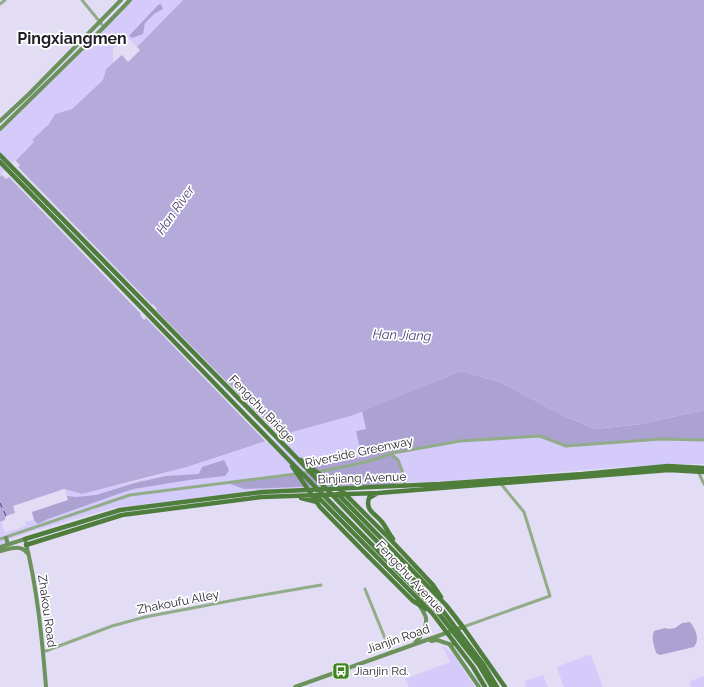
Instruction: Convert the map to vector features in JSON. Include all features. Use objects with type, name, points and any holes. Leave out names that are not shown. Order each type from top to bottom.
[{"type":"main road","points":[[0,151],[10,168]]},
{"type":"main road","name":"Fengchu Bridge","points":[[0,154],[10,168],[284,455],[436,610],[471,655],[492,687]]},
{"type":"main road","name":"Fengchu Bridge","points":[[0,163],[10,168],[289,450],[440,607],[483,664],[497,687]]},
{"type":"main road","points":[[289,450],[342,491],[397,546],[433,585],[446,605]]},
{"type":"main road","points":[[284,455],[320,507],[413,602],[432,613]]},
{"type":"main road","name":"Binjiang Avenue","points":[[25,539],[120,510],[262,492],[405,486],[584,474],[668,466],[704,468]]},
{"type":"main road","name":"Binjiang Avenue","points":[[26,545],[122,515],[261,497],[378,493],[668,470],[704,472]]},
{"type":"main road","name":"Fengchu Avenue","points":[[311,489],[432,613],[473,667],[485,687]]},
{"type":"main road","name":"Fengchu Avenue","points":[[333,489],[446,605],[505,686]]},
{"type":"main road","points":[[378,493],[369,498],[367,503],[370,510],[382,522],[397,546]]},
{"type":"main road","points":[[288,496],[315,501],[336,515]]},
{"type":"street","points":[[0,4],[5,0]]},
{"type":"street","points":[[82,0],[104,27]]},
{"type":"street","points":[[0,121],[29,94],[121,0]]},
{"type":"street","points":[[0,129],[130,0]]},
{"type":"street","name":"Riverside Greenway","points":[[0,539],[130,495],[322,471],[370,461],[391,454],[460,441],[540,436],[566,446],[661,439],[704,440]]},
{"type":"street","points":[[391,454],[398,460],[402,470],[405,486]]},
{"type":"street","points":[[698,472],[704,484]]},
{"type":"street","points":[[463,627],[550,596],[524,512],[501,484]]},
{"type":"street","points":[[6,538],[8,544]]},
{"type":"street","points":[[0,547],[25,539]]},
{"type":"street","name":"Zhakou Road","points":[[25,539],[35,591],[46,687]]},
{"type":"street","points":[[0,551],[22,548],[28,556]]},
{"type":"street","name":"Zhakoufu Alley","points":[[43,652],[112,626],[145,617],[240,598],[321,585]]},
{"type":"street","points":[[366,589],[391,653]]},
{"type":"street","points":[[413,645],[423,633],[426,624],[426,617],[420,606]]},
{"type":"street","name":"Jianjin Road","points":[[295,687],[463,627]]},
{"type":"street","points":[[413,645],[437,640],[450,644],[459,649]]},
{"type":"street","points":[[450,644],[479,687]]},
{"type":"shaded area","points":[[128,0],[183,0],[137,47],[127,37],[113,49],[113,63],[106,69],[103,80],[72,109],[55,114],[49,124],[32,140],[35,142],[0,177],[0,127]]},
{"type":"shaded area","points":[[161,4],[163,9],[154,14],[145,23],[143,34],[132,38],[129,36],[158,5]]},
{"type":"shaded area","points":[[461,371],[500,382],[566,417],[596,429],[641,424],[704,410],[704,440],[661,439],[566,446],[540,436],[460,441],[393,453],[398,460],[404,482],[389,485],[244,489],[228,483],[313,472],[313,456],[323,461],[330,462],[362,457],[356,431],[366,429],[362,411]]},
{"type":"shaded area","points":[[362,411],[366,429],[356,431],[460,441],[540,436],[704,440],[704,464],[608,468],[438,482],[404,482],[383,486],[253,490],[224,495],[113,508],[7,540],[8,544],[0,547],[1,521],[5,533],[26,526],[25,522],[34,520],[32,512],[68,500],[65,489],[82,494],[145,479],[187,467],[296,431],[354,415]]},
{"type":"shaded area","points":[[224,460],[229,470],[225,476],[134,489],[48,519],[38,524],[34,520],[32,512],[68,500],[67,496],[76,497],[96,495],[135,483],[166,476],[199,474],[202,467]]},
{"type":"shaded area","points":[[690,622],[694,628],[697,638],[694,647],[660,655],[656,653],[653,639],[654,631],[665,628],[675,628],[682,623]]},
{"type":"shaded area","points":[[442,645],[453,654],[475,687],[409,687],[405,679],[450,662]]},
{"type":"shaded area","points":[[591,655],[603,687],[564,687],[557,669],[559,666]]},
{"type":"shaded area","points":[[543,675],[548,687],[526,687],[524,681]]},
{"type":"shaded area","points":[[704,676],[704,687],[691,687],[691,681]]},
{"type":"water","points":[[183,0],[704,0],[704,410],[641,424],[596,429],[566,417],[500,382],[461,371],[354,415],[296,431],[187,467],[82,494],[64,489],[13,506],[15,513],[6,516],[5,520],[0,522],[0,177],[34,142],[32,140],[49,124],[55,114],[72,109],[103,80],[106,69],[122,55],[128,62],[140,50],[137,47]]},
{"type":"pier","points":[[15,160],[20,165],[18,167],[282,438],[267,443],[146,318],[144,320],[140,315],[141,314],[9,177],[6,179],[1,174]]},
{"type":"ferry route","points":[[0,503],[6,516]]},
{"type":"place","name":"Jianjin Rd.","points":[[341,671]]},
{"type":"district","name":"Pingxiangmen","points":[[72,38]]},
{"type":"water label","name":"Han River","points":[[175,210]]},
{"type":"water label","name":"Han Jiang","points":[[402,335]]}]
